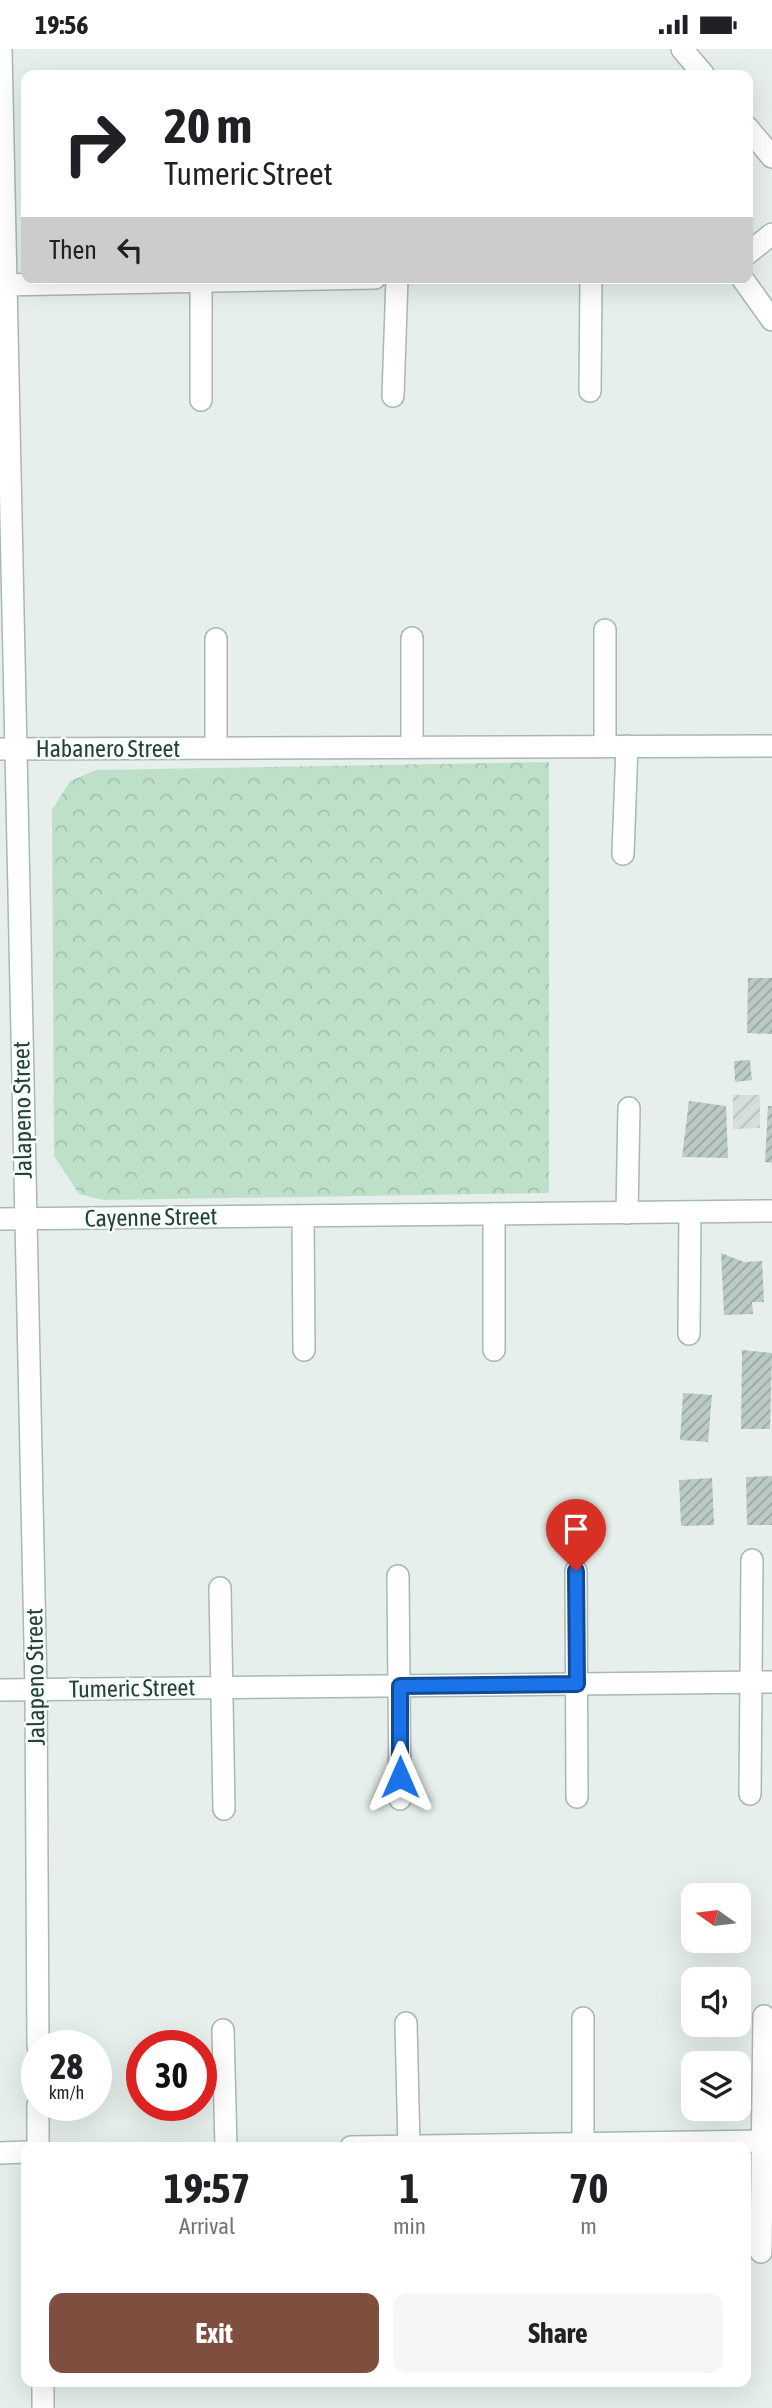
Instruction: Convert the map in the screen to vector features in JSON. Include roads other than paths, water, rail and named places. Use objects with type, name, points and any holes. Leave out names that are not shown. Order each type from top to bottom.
[{"type":"street","name":"Jalapeno Street","points":[[1,49],[8,749],[36,1689],[38,2030]]},
{"type":"street","points":[[682,49],[700,70]]},
{"type":"street","points":[[753,134],[772,156]]},
{"type":"street","points":[[753,249],[772,234]]},
{"type":"street","points":[[3,285],[43,284]]},
{"type":"street","points":[[201,284],[201,400]]},
{"type":"street","points":[[393,396],[397,284]]},
{"type":"street","points":[[590,391],[591,284]]},
{"type":"street","points":[[746,284],[772,320]]},
{"type":"street","points":[[605,630],[605,746]]},
{"type":"street","points":[[412,638],[412,747]]},
{"type":"street","name":"Habanero Street","points":[[216,639],[216,748]]},
{"type":"street","points":[[623,854],[627,746]]},
{"type":"street","name":"Habanero Street","points":[[8,749],[772,746]]},
{"type":"street","points":[[627,1213],[629,1108]]},
{"type":"street","points":[[689,1334],[690,1212]]},
{"type":"street","name":"Cayenne Street","points":[[0,1219],[772,1212]]},
{"type":"street","points":[[494,1214],[494,1350]]},
{"type":"street","points":[[303,1216],[304,1350]]},
{"type":"street","points":[[750,1794],[762,1682],[752,1560]]},
{"type":"street","points":[[576,1571],[577,1797]]},
{"type":"street","points":[[398,1576],[400,1799]]},
{"type":"street","name":"Tumeric Street","points":[[220,1588],[225,1809]]},
{"type":"street","name":"Tumeric Street","points":[[0,1690],[762,1682]]},
{"type":"street","points":[[761,2252],[767,2141],[764,2016]]},
{"type":"street","points":[[583,2018],[583,2142]]},
{"type":"street","points":[[406,2023],[408,2142]]},
{"type":"street","points":[[223,2030],[226,2142]]},
{"type":"street","points":[[38,2121],[38,2142]]},
{"type":"street","points":[[730,2142],[767,2141]]},
{"type":"street","points":[[0,2153],[21,2152]]},
{"type":"street","points":[[43,2387],[43,2408]]}]
